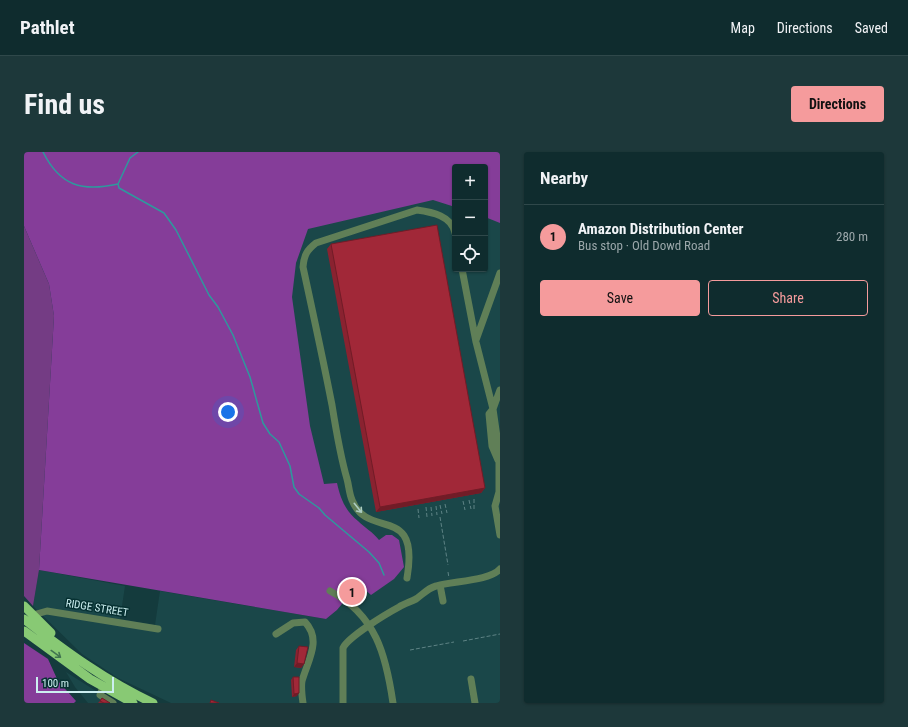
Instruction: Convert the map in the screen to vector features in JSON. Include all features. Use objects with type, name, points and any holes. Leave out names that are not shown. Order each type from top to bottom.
[{"type":"main road","points":[[24,606],[28,617],[77,660],[110,681],[153,703]]},
{"type":"main road","points":[[24,631],[103,687],[129,702]]},
{"type":"street","points":[[407,578],[410,561],[406,538],[397,528],[372,520],[360,512],[352,502],[303,267],[304,257],[308,249],[316,243],[417,210],[433,212],[447,220],[452,225]]},
{"type":"street","points":[[463,272],[476,342],[493,409]]},
{"type":"street","points":[[476,342],[500,273]]},
{"type":"street","points":[[500,390],[493,409],[488,414],[492,446],[499,462],[499,492],[495,506],[500,535]]},
{"type":"street","points":[[343,703],[343,648],[345,644],[369,626],[399,607],[415,600],[434,586],[487,576],[497,573],[500,569]]},
{"type":"street","points":[[440,585],[443,602]]},
{"type":"street","points":[[330,591],[346,599],[369,626],[379,642],[385,658],[393,703]]},
{"type":"street","name":"RIDGE STREET","points":[[28,617],[47,611],[158,629]]},
{"type":"street","points":[[276,634],[293,623],[305,622],[312,630],[314,641],[302,682],[303,703]]},
{"type":"street","points":[[471,679],[475,703]]},
{"type":"street","points":[[103,687],[100,695],[113,703]]},
{"type":"path","points":[[474,499],[474,509]]},
{"type":"path","points":[[469,500],[471,509]]},
{"type":"path","points":[[463,501],[465,510]]},
{"type":"path","points":[[445,504],[447,513]]},
{"type":"path","points":[[440,505],[442,514]]},
{"type":"path","points":[[436,506],[437,515]]},
{"type":"path","points":[[431,507],[432,516]]},
{"type":"path","points":[[426,508],[427,517]]},
{"type":"path","points":[[418,509],[417,514],[419,518]]},
{"type":"path","points":[[440,517],[448,565]]},
{"type":"path","points":[[448,572],[449,579]]},
{"type":"path","points":[[463,641],[500,634]]},
{"type":"path","points":[[410,650],[454,642]]},
{"type":"shaded area","points":[[24,152],[500,152],[500,223],[488,218],[488,164],[452,164],[452,206],[433,200],[308,229],[296,263],[292,297],[310,426],[324,484],[337,483],[346,508],[353,517],[379,540],[386,535],[392,535],[399,540],[404,567],[394,579],[371,595],[362,587],[356,587],[337,610],[326,619],[39,570],[54,316],[49,284],[24,226]]},
{"type":"shaded area","points":[[500,152],[500,703],[171,703],[118,678],[82,654],[33,606],[39,570],[125,586],[120,619],[155,625],[160,591],[326,619],[337,610],[371,567],[177,266],[452,186],[452,272],[488,272],[488,164]]},
{"type":"shaded area","points":[[24,226],[49,284],[54,316],[39,570],[33,606],[24,596]]},
{"type":"shaded area","points":[[24,643],[48,659],[58,681],[76,701],[74,703],[24,703]]},
{"type":"shaded area","points":[[66,672],[116,703],[88,703],[75,687]]},
{"type":"building","points":[[437,225],[485,488],[380,507],[331,244]]},
{"type":"building","points":[[299,646],[308,647],[304,664],[297,663]]},
{"type":"building","points":[[293,677],[299,677],[299,693],[294,694]]},
{"type":"building","points":[[102,698],[110,703],[100,701]]},
{"type":"building","points":[[211,700],[219,703],[210,703]]},
{"type":"waterway","points":[[43,152],[57,172],[73,184],[93,187],[118,184]]},
{"type":"waterway","points":[[118,184],[130,158],[138,152]]},
{"type":"waterway","points":[[118,184],[119,188],[164,213],[176,230],[209,295],[218,307],[233,335],[250,377],[263,423],[270,434],[279,442],[290,466],[294,487],[299,494],[319,508],[325,515],[369,552],[379,563],[384,575]]},
{"type":"place","name":"Amazon Distribution Center","points":[[352,592]]}]
